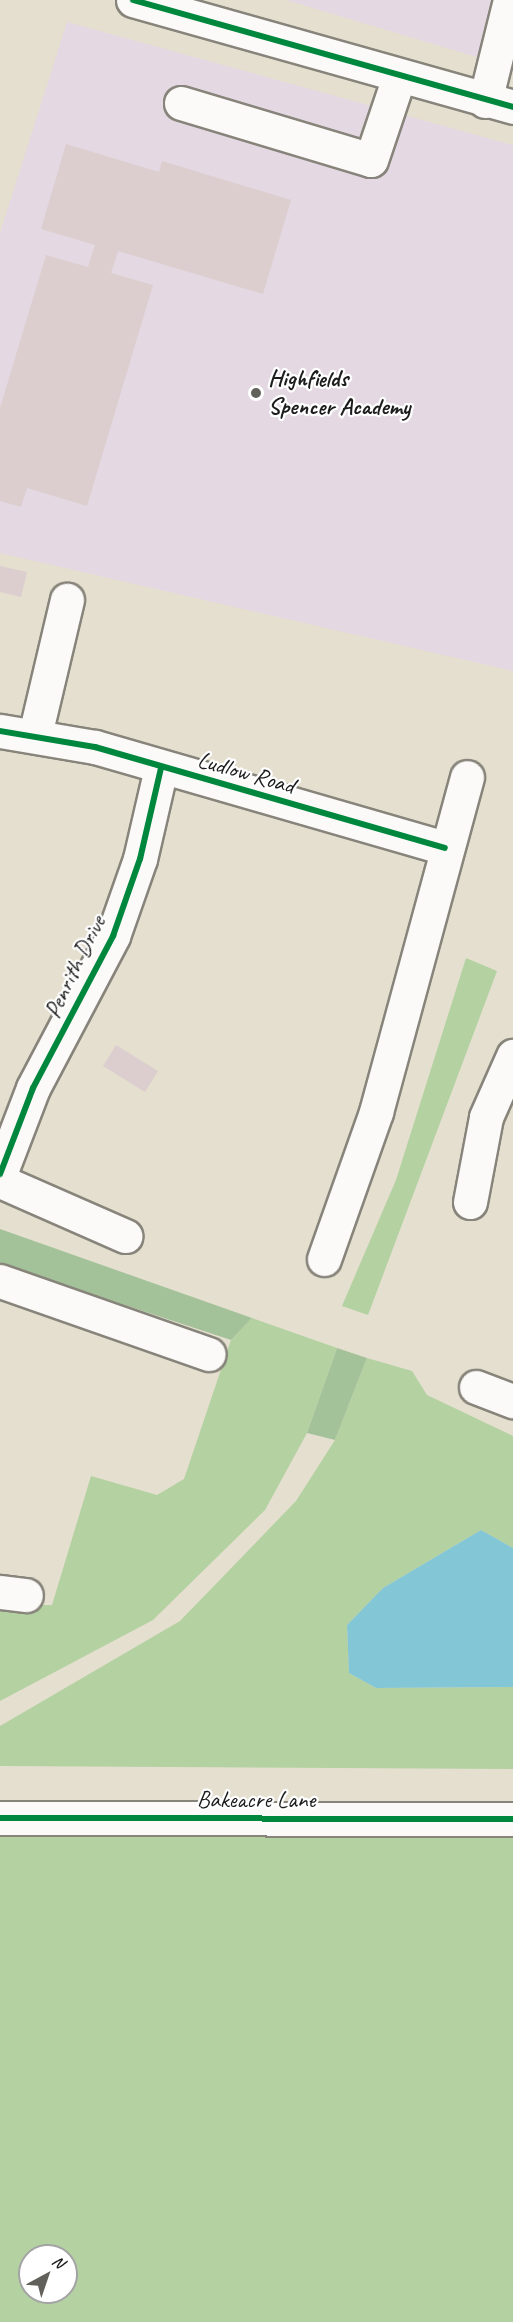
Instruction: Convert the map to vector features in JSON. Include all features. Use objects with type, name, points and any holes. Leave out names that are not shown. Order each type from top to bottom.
[{"type":"street","points":[[133,0],[499,104],[510,0]]},
{"type":"street","points":[[181,102],[371,160],[399,77]]},
{"type":"street","points":[[35,735],[67,600]]},
{"type":"street","name":"Ludlow Road","points":[[0,731],[35,735],[161,768],[445,848]]},
{"type":"street","name":"Penrith Drive","points":[[0,1174],[33,1088],[113,936],[140,859],[161,768]]},
{"type":"street","points":[[324,1259],[376,1112],[445,848],[467,777]]},
{"type":"street","points":[[470,1202],[486,1117],[513,1056]]},
{"type":"street","points":[[0,1181],[125,1236]]},
{"type":"street","points":[[0,1281],[209,1354]]},
{"type":"street","points":[[476,1387],[513,1401]]},
{"type":"street","name":"Bakeacre Lane","points":[[0,1818],[513,1819]]},
{"type":"shaded area","points":[[286,0],[513,0],[513,68]]},
{"type":"shaded area","name":"Highfields Spencer Academy","points":[[67,22],[513,145],[513,671],[0,553],[0,233]]},
{"type":"green space","points":[[466,958],[497,971],[368,1315],[342,1306],[396,1180]]},
{"type":"green space","points":[[0,1229],[252,1318],[231,1340],[0,1264]]},
{"type":"green space","points":[[252,1318],[337,1348],[307,1433],[265,1510],[153,1620],[0,1701],[0,1605],[52,1605],[91,1476],[157,1495],[184,1479],[231,1340]]},
{"type":"green space","points":[[337,1348],[367,1358],[335,1440],[307,1433]]},
{"type":"green space","points":[[367,1358],[412,1371],[427,1395],[513,1436],[513,1548],[481,1530],[383,1588],[347,1625],[349,1673],[376,1688],[513,1687],[513,1769],[0,1766],[0,1726],[180,1621],[296,1501],[335,1440]]},
{"type":"green space","points":[[0,1818],[513,1821],[513,2322],[0,2322]]},
{"type":"water","points":[[481,1530],[513,1548],[513,1687],[376,1688],[349,1673],[347,1625],[383,1588]]},
{"type":"building","points":[[66,144],[159,172],[162,161],[291,200],[263,294],[118,251],[111,273],[153,285],[87,506],[27,488],[21,507],[0,501],[0,408],[46,255],[88,267],[95,245],[41,229]]},
{"type":"building","points":[[0,566],[27,572],[21,597],[0,592]]},
{"type":"building","points":[[116,1045],[158,1071],[145,1092],[103,1066]]},
{"type":"cycle path","points":[[133,0],[513,107]]},
{"type":"cycle path","points":[[0,731],[95,747],[445,848]]},
{"type":"cycle path","points":[[0,1174],[33,1088],[113,936],[140,859],[161,768]]},
{"type":"cycle path","points":[[0,1818],[513,1819]]},
{"type":"place","name":"Highfields Spencer Academy","points":[[256,393]]}]
